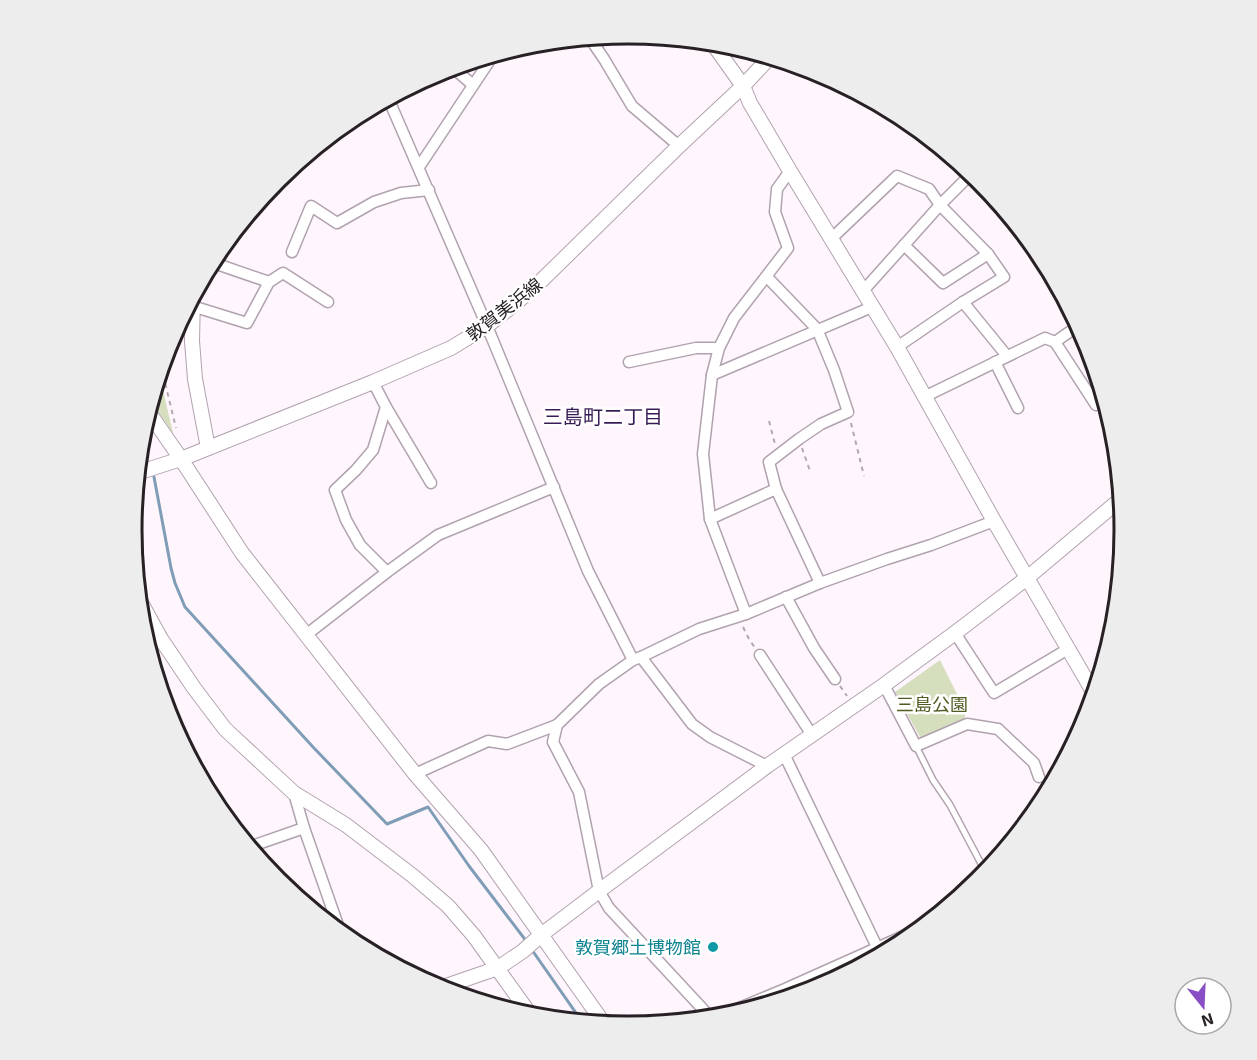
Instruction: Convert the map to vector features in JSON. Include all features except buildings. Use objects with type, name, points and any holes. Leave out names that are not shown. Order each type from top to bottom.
[{"type":"street","points":[[595,45],[632,106],[679,146]]},
{"type":"street","points":[[719,52],[743,86],[790,171],[897,347],[1089,685]]},
{"type":"street","name":"敦賀美浜線","points":[[146,470],[181,459],[373,382],[451,348],[487,326],[543,279],[764,63]]},
{"type":"street","points":[[419,167],[487,65]]},
{"type":"street","points":[[460,74],[473,85]]},
{"type":"street","points":[[391,106],[487,326],[588,571],[637,659],[692,724],[710,737],[766,766]]},
{"type":"street","points":[[742,616],[710,519],[703,454],[712,375],[719,348],[734,318],[788,248],[775,212],[777,189],[790,171]]},
{"type":"street","points":[[831,239],[897,176],[929,189],[940,205],[988,254],[1004,278],[963,302],[897,347]]},
{"type":"street","points":[[862,291],[966,179]]},
{"type":"street","points":[[292,252],[311,206],[338,223],[374,202],[401,193],[429,190]]},
{"type":"street","points":[[904,245],[943,284],[988,254]]},
{"type":"street","points":[[221,265],[268,282]]},
{"type":"street","points":[[198,303],[247,323],[268,282],[283,273],[328,302]]},
{"type":"street","points":[[767,277],[817,330],[848,412],[821,424],[769,462],[776,489],[820,583]]},
{"type":"street","points":[[963,302],[1007,356]]},
{"type":"street","points":[[712,375],[873,307]]},
{"type":"street","points":[[193,314],[195,379],[208,448]]},
{"type":"street","points":[[1055,342],[1072,330]]},
{"type":"street","points":[[924,397],[1045,338],[1055,342],[1096,405]]},
{"type":"street","points":[[629,362],[696,348],[719,348]]},
{"type":"street","points":[[995,362],[1018,408]]},
{"type":"street","points":[[373,382],[431,483]]},
{"type":"street","points":[[386,406],[373,450],[335,490],[346,520],[360,545],[387,572]]},
{"type":"street","points":[[155,421],[242,553],[416,774],[481,850],[537,938],[596,1015]]},
{"type":"street","points":[[306,635],[438,535],[554,487]]},
{"type":"street","points":[[710,519],[776,489]]},
{"type":"street","points":[[453,983],[498,968],[523,951],[598,891],[766,766],[955,633],[1027,578],[1114,505]]},
{"type":"street","points":[[416,774],[488,741],[507,744],[557,724],[599,684],[637,659],[699,629],[742,616],[820,583],[994,521]]},
{"type":"street","points":[[786,597],[814,648],[835,679]]},
{"type":"street","points":[[151,623],[194,688],[225,729],[294,793],[346,825],[448,906],[474,936],[523,1005]]},
{"type":"street","points":[[955,633],[994,693],[1068,649]]},
{"type":"street","points":[[760,655],[812,735]]},
{"type":"street","points":[[884,685],[916,746],[967,724],[998,729],[1034,763],[1038,777]]},
{"type":"street","points":[[557,724],[554,742],[579,792],[598,891],[609,908],[704,1010]]},
{"type":"street","points":[[784,754],[877,947]]},
{"type":"street","points":[[294,793],[336,919]]},
{"type":"street","points":[[257,844],[304,828]]},
{"type":"street","points":[[768,996],[883,944]]},
{"type":"lane","points":[[916,746],[982,864]]},
{"type":"path","points":[[165,385],[177,431]]},
{"type":"path","points":[[848,412],[864,476]]},
{"type":"path","points":[[768,420],[778,455]]},
{"type":"path","points":[[799,439],[810,471]]},
{"type":"path","points":[[742,616],[749,639],[760,655]]},
{"type":"path","points":[[835,679],[854,706]]},
{"type":"green space","points":[[163,390],[173,433],[157,410]]},
{"type":"green space","name":"三島公園","points":[[940,660],[960,700],[965,705],[965,720],[921,739],[895,692]]},
{"type":"waterway","points":[[154,477],[171,568],[185,607],[387,824],[428,807],[469,866],[527,942]]},
{"type":"waterway","points":[[532,950],[576,1013]]},
{"type":"place","name":"敦賀郷土博物館","points":[[713,947]]},
{"type":"district","name":"三島町二丁目","points":[[603,416]]}]
